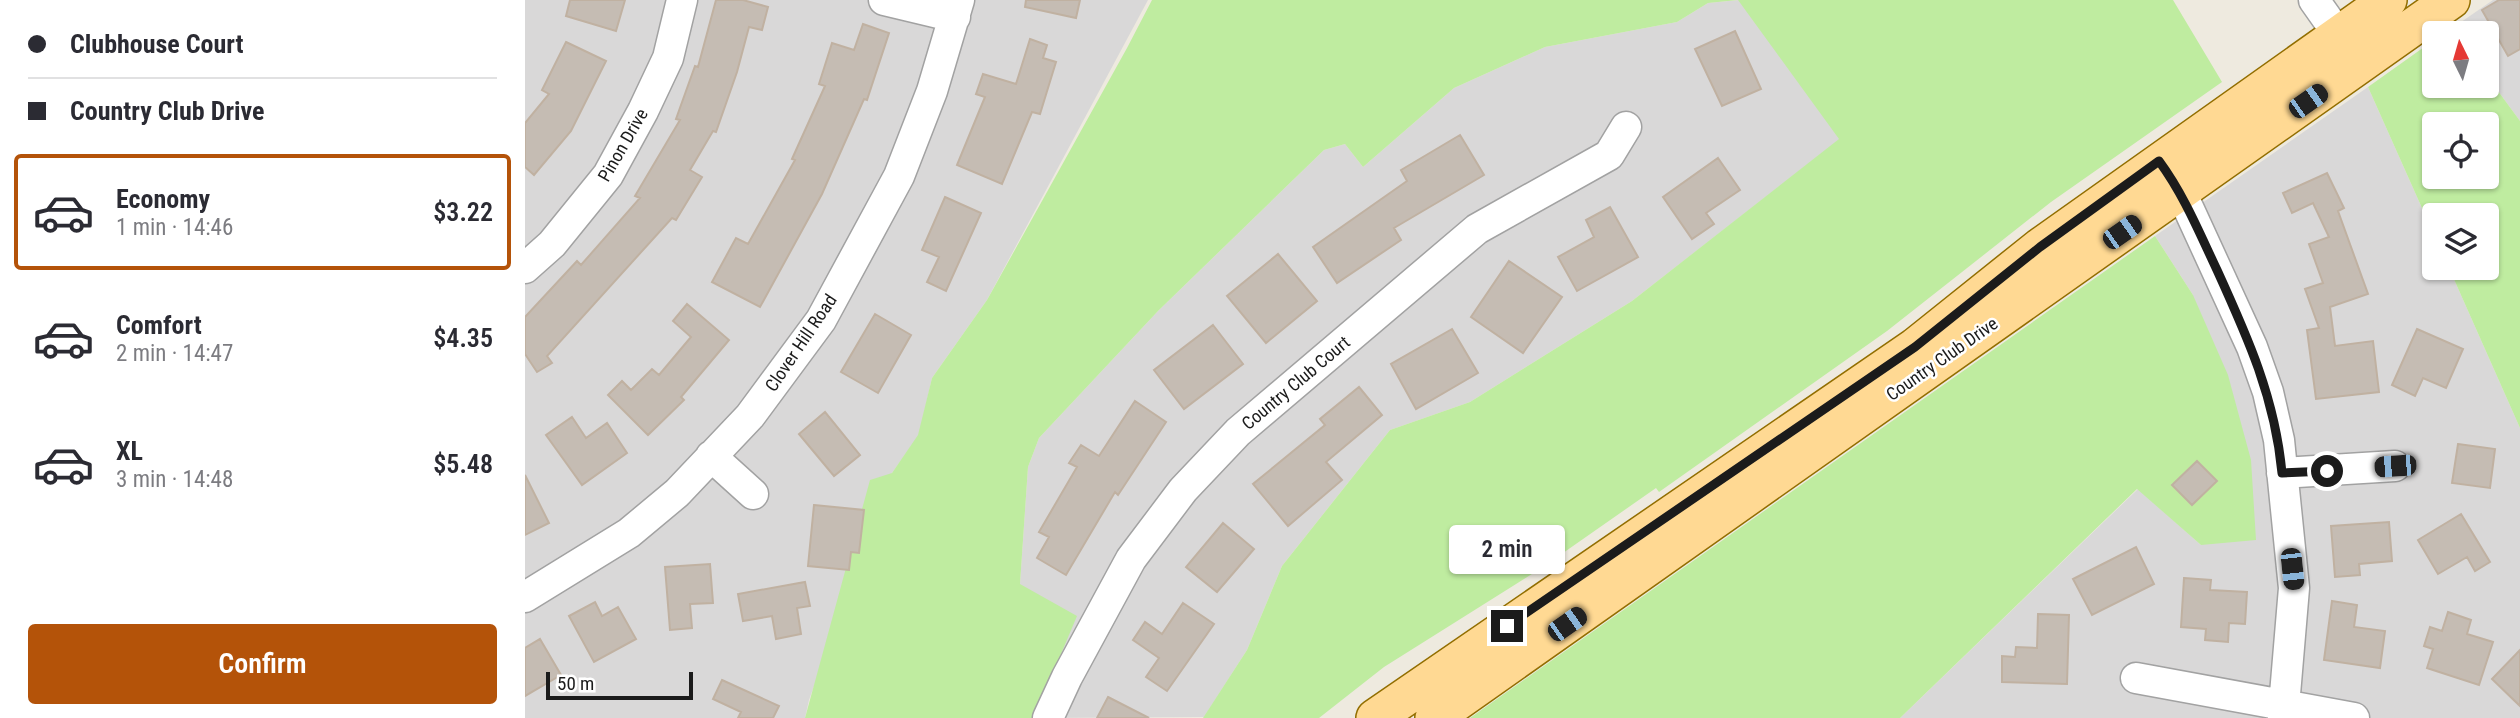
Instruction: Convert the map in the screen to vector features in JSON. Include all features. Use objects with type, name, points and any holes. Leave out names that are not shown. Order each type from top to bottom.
[{"type":"main road","name":"Country Club Drive","points":[[1375,718],[1915,347],[2040,247],[2388,0]]},
{"type":"main road","name":"Country Club Drive","points":[[1434,718],[2451,0]]},
{"type":"street","name":"Pinon Drive","points":[[525,268],[552,244],[608,176],[643,111],[667,58],[683,0]]},
{"type":"street","points":[[884,0],[957,8]]},
{"type":"street","points":[[2314,0],[2338,34]]},
{"type":"street","name":"Clover Hill Road","points":[[525,597],[629,533],[677,493],[750,416],[821,320],[899,176],[932,91],[957,8]]},
{"type":"street","name":"Country Club Court","points":[[1048,718],[1067,677],[1131,559],[1183,490],[1238,432],[1477,229],[1609,155],[1626,127]]},
{"type":"street","points":[[2159,161],[2180,190],[2252,347],[2279,440],[2294,588],[2283,711]]},
{"type":"street","points":[[711,456],[753,494]]},
{"type":"street","points":[[2282,473],[2395,466]]},
{"type":"street","points":[[2136,678],[2283,711],[2354,718]]},
{"type":"shaded area","points":[[525,0],[1148,0],[987,300],[932,378],[919,435],[892,473],[809,700],[805,718],[525,718]]},
{"type":"shaded area","points":[[1739,0],[1840,139],[1632,301],[1470,402],[1390,430],[1282,566],[1247,650],[1204,717],[1034,718],[1020,584],[1028,467],[1039,438],[1158,311],[1324,150],[1345,144],[1363,167],[1454,88],[1545,47],[1677,22],[1708,3]]},
{"type":"shaded area","points":[[2493,0],[2520,0],[2520,121],[2499,92],[2499,21],[2463,21]]},
{"type":"shaded area","points":[[2368,87],[2422,208],[2422,280],[2454,280],[2520,428],[2520,718],[1900,718],[2138,489],[2201,545],[2193,295],[2155,236]]},
{"type":"green space","points":[[1152,0],[1738,0],[1708,3],[1677,22],[1545,47],[1454,88],[1363,167],[1345,144],[1324,150],[1158,311],[1039,438],[1028,467],[1020,584],[1077,616],[1034,718],[805,718],[870,480],[892,473],[918,435],[932,378],[987,300]]},
{"type":"green space","points":[[1738,0],[2173,0],[2222,82],[2051,202],[1887,331],[1659,492],[1656,488],[1543,567],[1384,667],[1319,718],[1203,718],[1247,650],[1282,566],[1390,430],[1470,402],[1632,301],[1839,139]]},
{"type":"green space","points":[[2422,49],[2422,98],[2499,98],[2499,92],[2520,121],[2520,428],[2454,280],[2499,280],[2499,203],[2422,203],[2422,208],[2368,87]]},
{"type":"green space","points":[[2155,236],[2193,295],[2228,375],[2251,460],[2256,540],[2201,545],[2137,489],[1900,718],[1470,718]]},
{"type":"building","points":[[570,0],[625,0],[616,31],[566,16]]},
{"type":"building","points":[[716,0],[743,0],[768,7],[762,30],[749,27],[716,132],[713,131],[690,170],[702,177],[676,220],[672,218],[547,356],[552,363],[537,372],[525,354],[525,317],[577,261],[581,265],[640,198],[635,196],[680,120],[676,119],[695,66],[698,67]]},
{"type":"building","points":[[1026,0],[1080,0],[1076,18],[1025,7]]},
{"type":"building","points":[[2499,0],[2520,0],[2520,49],[2508,56],[2499,40],[2499,21],[2488,21],[2482,10]]},
{"type":"building","points":[[863,24],[889,33],[867,100],[864,99],[822,194],[760,307],[712,282],[736,238],[748,244],[795,160],[792,159],[825,86],[819,84],[832,43],[854,50]]},
{"type":"building","points":[[1735,31],[1761,89],[1722,106],[1695,49]]},
{"type":"building","points":[[1030,39],[1047,45],[1043,58],[1056,62],[1040,114],[1032,112],[1002,184],[957,165],[985,97],[976,94],[983,74],[1016,84]]},
{"type":"building","points":[[566,42],[606,61],[571,131],[534,175],[525,167],[525,123],[549,94],[542,90]]},
{"type":"building","points":[[1460,135],[1484,175],[1394,228],[1401,240],[1337,283],[1313,247],[1407,181],[1401,170]]},
{"type":"building","points":[[1718,158],[1740,190],[1706,213],[1714,224],[1692,239],[1663,197]]},
{"type":"building","points":[[2327,173],[2344,208],[2338,211],[2368,294],[2330,307],[2335,346],[2373,341],[2379,392],[2316,399],[2307,330],[2319,328],[2305,289],[2323,283],[2309,244],[2329,237],[2313,203],[2292,213],[2283,193]]},
{"type":"building","points":[[945,197],[981,213],[946,291],[927,282],[939,257],[922,250]]},
{"type":"building","points":[[1610,207],[1638,257],[1577,291],[1558,257],[1594,237],[1586,220]]},
{"type":"building","points":[[1278,254],[1317,301],[1266,343],[1227,296]]},
{"type":"building","points":[[1509,261],[1562,297],[1523,353],[1471,317]]},
{"type":"building","points":[[687,304],[729,340],[681,397],[684,400],[648,435],[608,395],[622,381],[631,390],[652,369],[659,375],[691,337],[673,321]]},
{"type":"building","points":[[875,314],[911,335],[878,393],[841,372]]},
{"type":"building","points":[[1213,325],[1243,364],[1184,409],[1154,370]]},
{"type":"building","points":[[1452,329],[1478,373],[1416,409],[1391,364]]},
{"type":"building","points":[[2417,329],[2463,349],[2446,388],[2423,378],[2415,396],[2392,385]]},
{"type":"building","points":[[1359,387],[1382,415],[1326,462],[1342,480],[1288,526],[1253,484],[1325,425],[1320,419]]},
{"type":"building","points":[[1135,401],[1166,422],[1118,495],[1115,492],[1066,575],[1037,558],[1049,537],[1039,532],[1077,467],[1069,463],[1081,445],[1099,456]]},
{"type":"building","points":[[825,412],[860,455],[834,476],[799,434]]},
{"type":"building","points":[[572,417],[586,438],[607,423],[627,453],[582,485],[546,435]]},
{"type":"building","points":[[2458,444],[2495,449],[2490,488],[2452,483]]},
{"type":"building","points":[[2197,461],[2217,481],[2192,505],[2172,485]]},
{"type":"building","points":[[525,475],[549,523],[525,535]]},
{"type":"building","points":[[814,505],[864,510],[859,553],[851,552],[849,570],[808,566]]},
{"type":"building","points":[[2461,514],[2490,562],[2475,571],[2467,557],[2438,574],[2418,540]]},
{"type":"building","points":[[2389,522],[2392,561],[2359,564],[2360,575],[2335,577],[2331,526]]},
{"type":"building","points":[[1223,523],[1254,549],[1217,592],[1186,567]]},
{"type":"building","points":[[2136,547],[2154,584],[2092,615],[2073,579]]},
{"type":"building","points":[[710,564],[713,603],[690,604],[692,628],[670,630],[665,567]]},
{"type":"building","points":[[2184,578],[2211,580],[2210,590],[2247,592],[2245,624],[2229,623],[2228,642],[2205,640],[2206,629],[2181,627]]},
{"type":"building","points":[[805,582],[810,606],[797,608],[801,634],[776,639],[772,616],[743,621],[738,594]]},
{"type":"building","points":[[2332,601],[2357,605],[2354,627],[2385,631],[2380,668],[2324,660]]},
{"type":"building","points":[[595,602],[602,616],[618,607],[636,639],[594,662],[569,616]]},
{"type":"building","points":[[1183,603],[1214,624],[1167,691],[1146,677],[1159,658],[1133,640],[1145,622],[1162,634]]},
{"type":"building","points":[[2448,612],[2471,620],[2467,634],[2493,642],[2479,685],[2427,668],[2433,649],[2424,646],[2430,627],[2442,631]]},
{"type":"building","points":[[2038,614],[2069,615],[2067,684],[2002,682],[2002,656],[2015,657],[2016,647],[2037,648]]},
{"type":"building","points":[[540,639],[561,675],[525,696],[525,648]]},
{"type":"building","points":[[2520,650],[2520,706],[2492,679]]},
{"type":"building","points":[[722,680],[779,706],[773,718],[738,718],[741,712],[713,699]]},
{"type":"building","points":[[1108,697],[1149,718],[1097,718]]},
{"type":"route","points":[[1507,626],[1915,347],[2040,247],[2159,161],[2180,190],[2252,347],[2279,440],[2282,473],[2327,471]]}]
